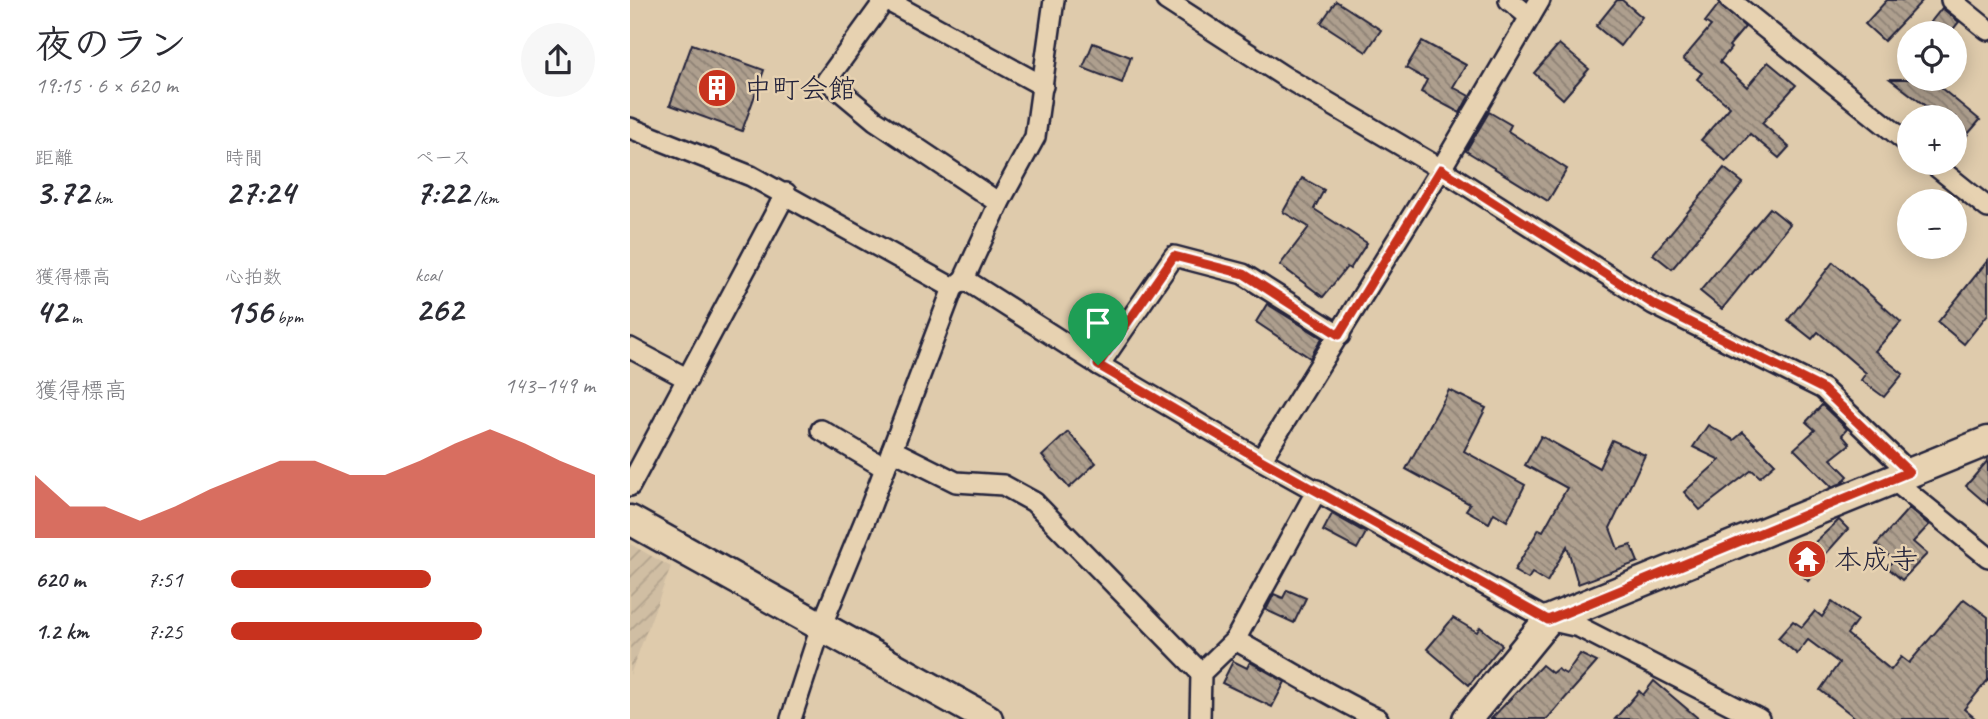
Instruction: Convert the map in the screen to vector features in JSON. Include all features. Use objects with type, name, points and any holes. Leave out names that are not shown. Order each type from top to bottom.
[{"type":"street","points":[[999,203],[875,120],[827,79],[885,0],[1043,86]]},
{"type":"street","points":[[792,719],[821,627],[959,284],[1035,137],[1054,0]]},
{"type":"street","points":[[1166,0],[1285,77],[1441,169],[1653,304],[1823,389],[1900,476],[1988,557]]},
{"type":"street","points":[[1261,460],[1441,169],[1535,8],[1510,0]]},
{"type":"street","points":[[1730,0],[1897,134]]},
{"type":"street","points":[[1951,0],[1988,30]]},
{"type":"street","points":[[630,128],[751,176],[786,193],[959,284],[1261,460],[1548,620],[1579,627],[1759,719]]},
{"type":"street","points":[[1947,175],[1988,208]]},
{"type":"street","points":[[630,486],[786,193]]},
{"type":"street","points":[[1098,365],[1174,256],[1244,274],[1339,335]]},
{"type":"street","points":[[630,348],[688,379]]},
{"type":"street","points":[[821,430],[889,459],[956,482],[1003,485],[1034,502],[1201,673]]},
{"type":"street","points":[[1466,719],[1548,620],[1988,441]]},
{"type":"street","points":[[1200,719],[1201,673],[1235,640],[1317,489]]},
{"type":"street","points":[[630,520],[988,719]]},
{"type":"street","points":[[1235,640],[1305,678],[1340,702],[1378,719]]},
{"type":"shaded area","points":[[630,544],[671,567],[630,675]]},
{"type":"building","points":[[1617,0],[1622,0],[1642,17],[1620,46],[1596,26]]},
{"type":"building","points":[[1887,0],[1923,0],[1903,21],[1897,21],[1897,27],[1884,41],[1865,24]]},
{"type":"building","points":[[1336,1],[1381,30],[1366,52],[1321,23]]},
{"type":"building","points":[[1719,4],[1745,27],[1720,62],[1747,87],[1768,62],[1796,85],[1762,123],[1789,147],[1779,158],[1750,134],[1726,161],[1701,140],[1730,107],[1697,79],[1702,73],[1683,59],[1711,26],[1705,22]]},
{"type":"building","points":[[1942,8],[1958,21],[1932,21]]},
{"type":"building","points":[[1422,41],[1466,65],[1453,87],[1469,96],[1460,113],[1421,92],[1427,80],[1406,68]]},
{"type":"building","points":[[1093,43],[1131,57],[1122,83],[1083,68]]},
{"type":"building","name":"中町会館","points":[[692,44],[764,70],[742,131],[670,105]]},
{"type":"building","points":[[1559,44],[1589,69],[1563,99],[1534,73]]},
{"type":"building","points":[[1906,91],[1945,91],[1962,105],[1924,105]]},
{"type":"building","points":[[1967,109],[1980,120],[1967,135]]},
{"type":"building","points":[[1489,112],[1511,125],[1508,131],[1567,169],[1548,201],[1466,151]]},
{"type":"building","points":[[1724,168],[1743,183],[1672,269],[1653,254]]},
{"type":"building","points":[[1302,178],[1324,190],[1314,209],[1367,243],[1350,269],[1347,267],[1323,297],[1280,265],[1309,227],[1283,212]]},
{"type":"building","points":[[1770,208],[1790,224],[1722,309],[1700,291]]},
{"type":"building","points":[[1988,260],[1988,314],[1964,344],[1938,322]]},
{"type":"building","points":[[1833,262],[1901,322],[1875,351],[1903,374],[1884,397],[1861,380],[1866,373],[1818,332],[1812,339],[1788,320]]},
{"type":"building","points":[[1267,304],[1322,338],[1310,358],[1256,322]]},
{"type":"building","points":[[1449,390],[1486,408],[1464,451],[1525,485],[1507,521],[1494,513],[1489,523],[1466,510],[1470,504],[1406,469]]},
{"type":"building","points":[[1822,405],[1847,429],[1842,435],[1850,444],[1831,459],[1848,476],[1842,483],[1832,487],[1794,449],[1815,430],[1806,422]]},
{"type":"building","points":[[1708,425],[1734,440],[1743,432],[1775,464],[1760,477],[1752,470],[1700,510],[1684,492],[1720,460],[1693,447]]},
{"type":"building","points":[[1068,432],[1096,463],[1069,488],[1042,456]]},
{"type":"building","points":[[1541,436],[1599,468],[1612,440],[1645,455],[1610,528],[1618,549],[1631,545],[1638,562],[1578,584],[1567,546],[1547,582],[1532,573],[1528,579],[1514,571],[1539,529],[1543,531],[1567,488],[1525,465]]},
{"type":"building","points":[[1988,460],[1988,505],[1966,486]]},
{"type":"building","points":[[1909,508],[1929,525],[1913,542],[1927,554],[1902,580],[1887,567],[1894,560],[1876,545]]},
{"type":"building","points":[[1332,514],[1366,533],[1357,549],[1323,531]]},
{"type":"building","name":"本成寺","points":[[1839,520],[1848,529],[1823,557],[1827,562],[1808,581],[1788,560],[1806,543],[1811,546]]},
{"type":"building","points":[[1287,590],[1306,598],[1294,623],[1266,610],[1274,594],[1283,598]]},
{"type":"building","points":[[1964,599],[1988,617],[1988,680],[1964,709],[1976,719],[1857,719],[1820,690],[1839,663],[1808,640],[1797,654],[1778,638],[1793,621],[1802,627],[1815,611],[1822,617],[1832,602],[1857,620],[1847,634],[1891,670],[1901,657],[1909,663]]},
{"type":"building","points":[[1453,618],[1477,632],[1480,627],[1502,645],[1469,685],[1427,649]]},
{"type":"building","points":[[1580,654],[1597,662],[1547,719],[1491,719],[1542,665],[1552,673],[1557,669],[1566,674]]},
{"type":"building","points":[[1233,661],[1247,668],[1250,662],[1285,682],[1272,707],[1222,683]]},
{"type":"building","points":[[1654,681],[1699,719],[1615,719],[1639,691],[1643,695]]},
{"type":"place","name":"中町会館","points":[[717,88]]},
{"type":"place","name":"本成寺","points":[[1807,559]]},
{"type":"route","points":[[1441,169],[1653,304],[1823,389],[1909,472],[1548,620],[1261,460],[1098,365],[1174,256],[1244,274],[1339,335],[1441,169]]}]
